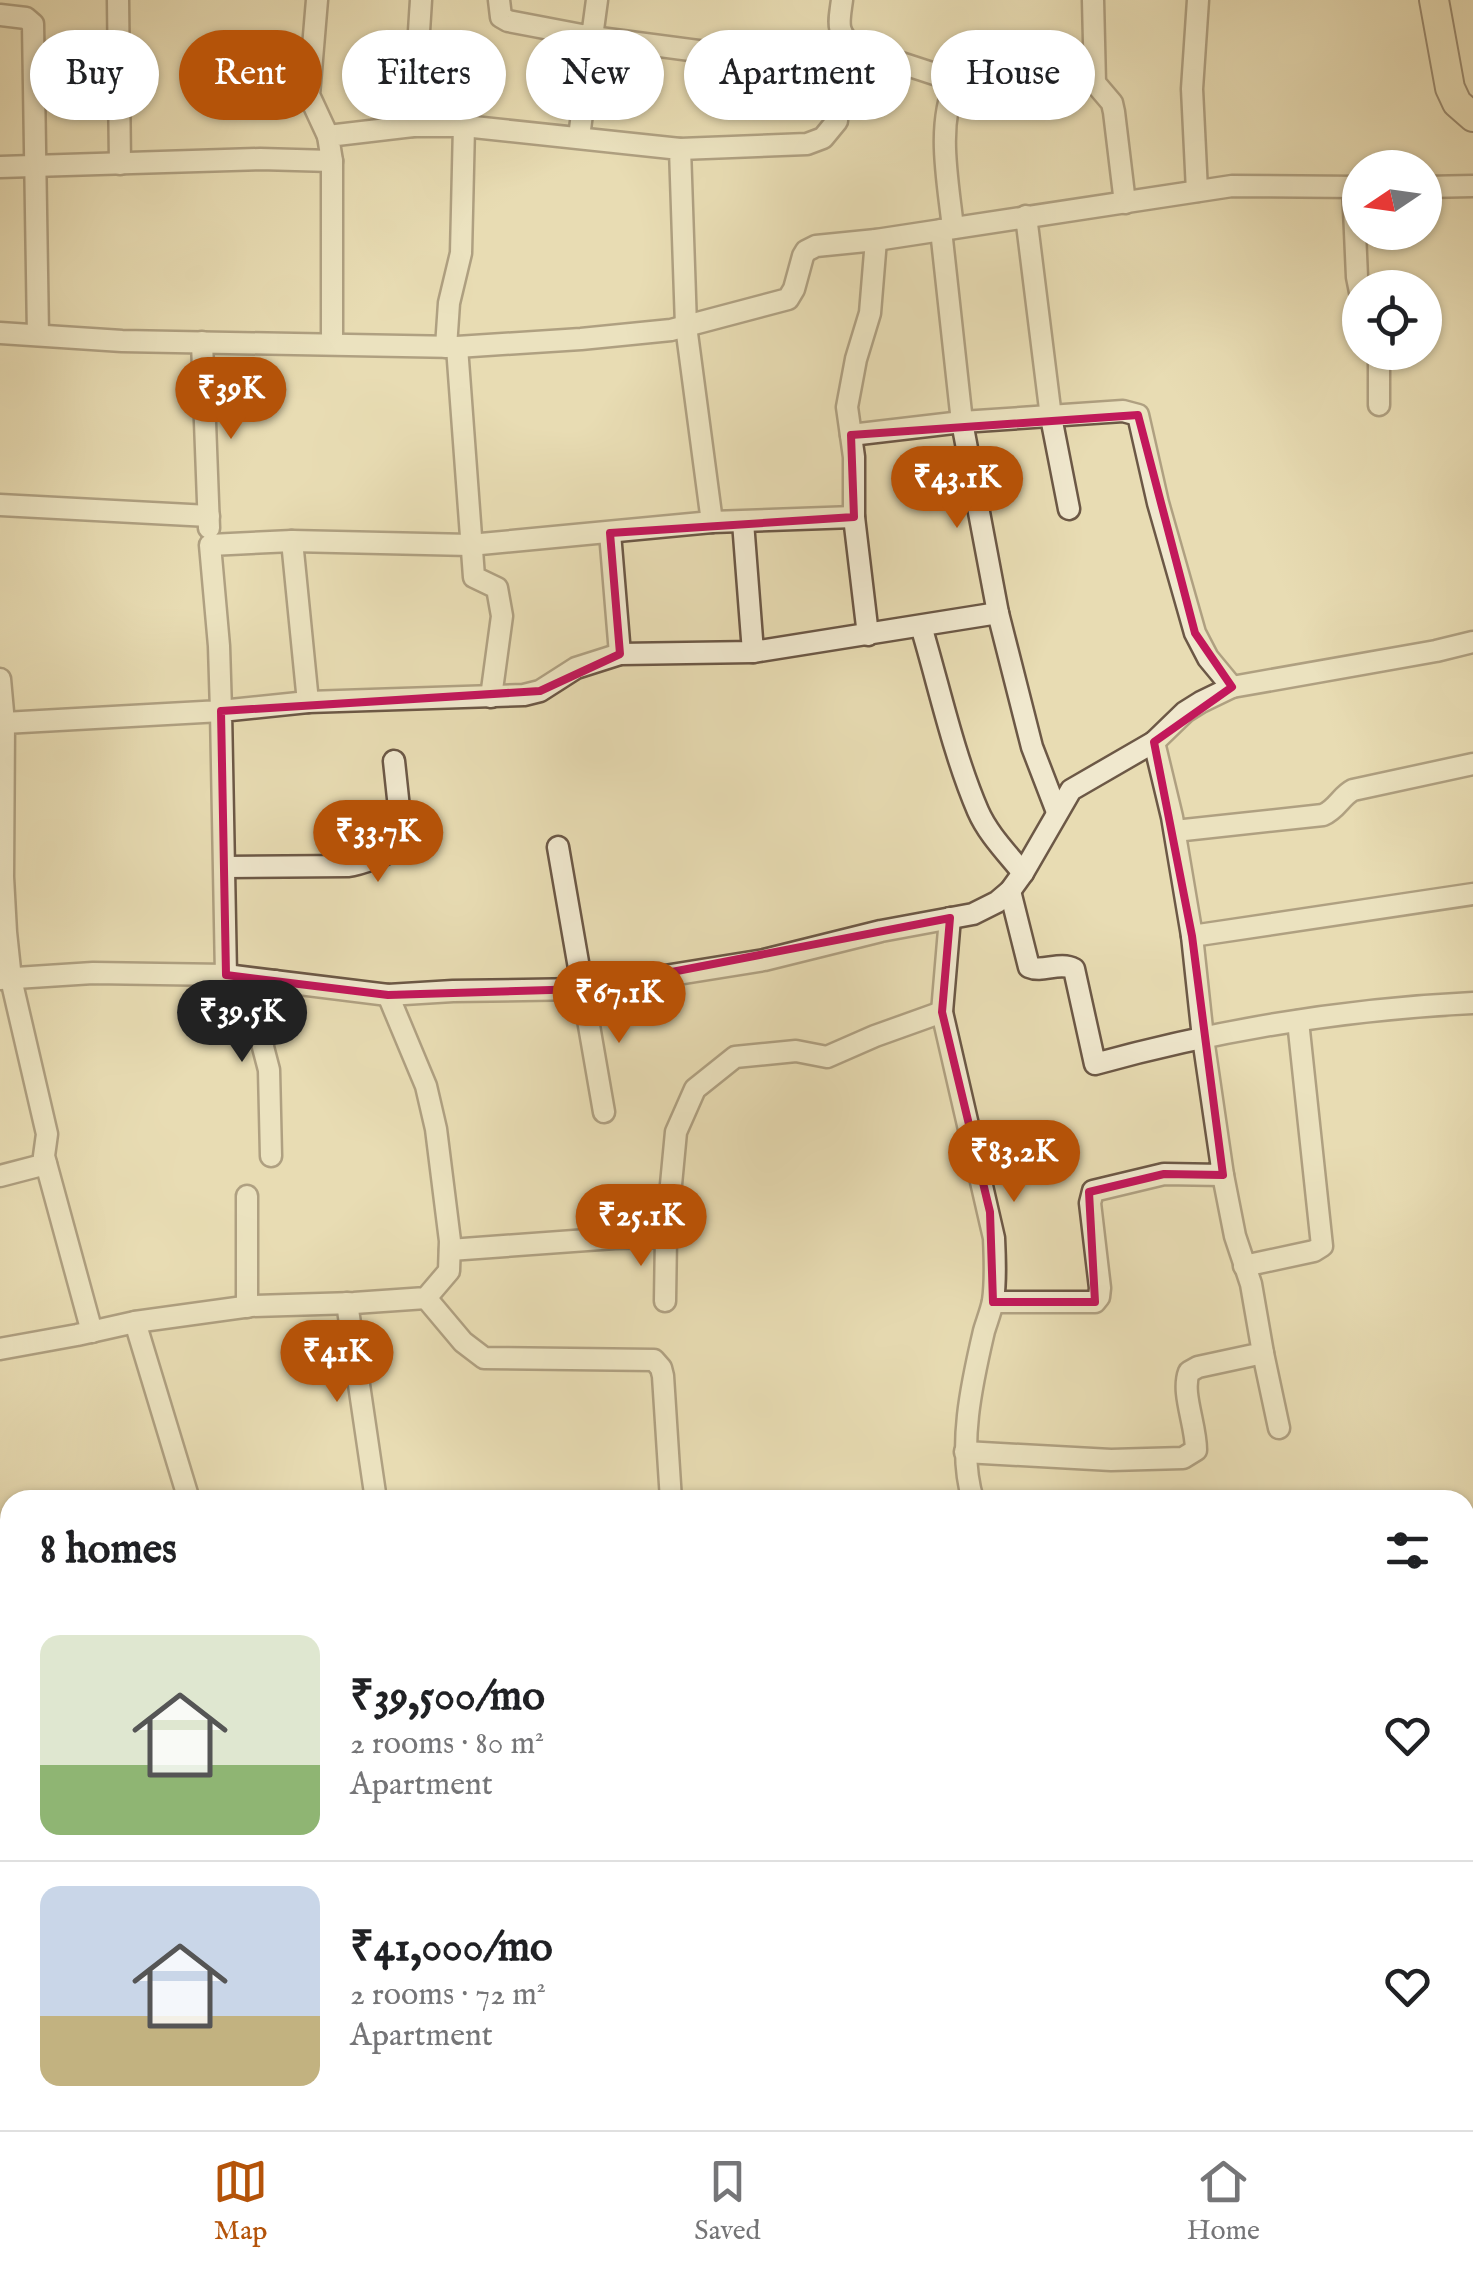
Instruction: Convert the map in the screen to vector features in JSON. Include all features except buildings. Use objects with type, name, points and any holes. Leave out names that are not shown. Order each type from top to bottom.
[{"type":"main road","points":[[1434,0],[1450,88],[1457,103],[1473,117]]},
{"type":"street","points":[[118,0],[120,164]]},
{"type":"street","points":[[317,0],[309,94],[328,136],[332,161],[332,344]]},
{"type":"street","points":[[412,126],[421,0]]},
{"type":"street","points":[[499,0],[502,17],[508,21],[555,30]]},
{"type":"street","points":[[593,30],[597,0]]},
{"type":"street","points":[[842,0],[840,32],[844,39],[855,48],[931,73]]},
{"type":"street","points":[[1093,0],[1094,30]]},
{"type":"street","points":[[1197,191],[1192,89],[1198,0]]},
{"type":"street","points":[[0,15],[26,18],[33,24],[38,335]]},
{"type":"street","points":[[1095,84],[1112,103],[1124,203]]},
{"type":"street","points":[[579,137],[581,120]]},
{"type":"street","points":[[946,120],[947,229],[962,422],[998,613],[1032,748],[1057,812]]},
{"type":"street","points":[[328,136],[412,126],[464,126],[680,148],[807,144],[823,138],[836,121]]},
{"type":"street","points":[[464,126],[461,253],[449,303],[451,347],[474,578],[496,588],[502,616],[491,697]]},
{"type":"street","points":[[680,148],[686,326],[712,522]]},
{"type":"street","points":[[0,167],[260,159],[332,161]]},
{"type":"street","points":[[0,333],[122,341],[451,347],[671,330],[788,299],[803,256],[810,248],[1232,186],[1342,187]]},
{"type":"street","points":[[1442,187],[1473,186]]},
{"type":"street","points":[[1026,216],[1051,417],[1069,509]]},
{"type":"street","points":[[868,634],[854,518],[854,456],[847,407],[870,313],[876,240]]},
{"type":"street","points":[[202,342],[208,516],[219,646],[226,974]]},
{"type":"street","points":[[1379,370],[1379,405]]},
{"type":"street","points":[[851,435],[962,422],[1122,411],[1138,416],[1158,503],[1196,633],[1208,658],[1232,688]]},
{"type":"street","points":[[0,505],[208,516]]},
{"type":"street","points":[[210,544],[292,541],[470,545],[712,522],[854,518]]},
{"type":"street","points":[[743,522],[753,652]]},
{"type":"street","points":[[610,533],[620,654]]},
{"type":"street","points":[[292,541],[308,702]]},
{"type":"street","points":[[4,724],[308,702],[524,696],[540,691],[576,668],[620,654],[753,652],[998,613]]},
{"type":"street","points":[[921,626],[978,812],[1023,873]]},
{"type":"street","points":[[6,979],[93,973],[226,974],[388,995],[584,989],[764,960],[881,931],[973,914],[1010,891],[1071,790],[1154,742],[1201,702],[1232,688],[1473,642]]},
{"type":"street","points":[[0,679],[4,724],[6,979],[47,1134],[44,1156],[92,1332]]},
{"type":"street","points":[[1154,742],[1192,936],[1202,1038],[1223,1175],[1235,1236],[1251,1284],[1279,1428]]},
{"type":"street","points":[[225,866],[348,866],[365,864],[396,849],[402,836],[394,761]]},
{"type":"street","points":[[1174,831],[1324,815],[1347,793],[1360,788],[1473,764]]},
{"type":"street","points":[[558,847],[604,1112]]},
{"type":"street","points":[[1010,891],[1029,967],[1074,969],[1096,1064],[1254,1027],[1414,1006],[1473,1003]]},
{"type":"street","points":[[1192,936],[1473,894]]},
{"type":"street","points":[[950,918],[942,1012],[994,1238],[993,1302],[967,1424],[965,1452],[971,1490]]},
{"type":"street","points":[[270,1156],[264,1025],[275,981]]},
{"type":"street","points":[[0,1349],[135,1322],[247,1307],[426,1298],[449,1271],[436,1129],[426,1086],[388,995]]},
{"type":"street","points":[[666,1301],[666,1236],[676,1132],[694,1089],[734,1057],[796,1051],[827,1058],[942,1012]]},
{"type":"street","points":[[1244,1266],[1322,1246],[1298,1021]]},
{"type":"street","points":[[0,1176],[46,1164]]},
{"type":"street","points":[[993,1302],[1095,1302],[1100,1288],[1090,1204],[1093,1191],[1164,1174],[1223,1175]]},
{"type":"street","points":[[246,1196],[247,1307]]},
{"type":"street","points":[[450,1250],[666,1236]]},
{"type":"street","points":[[426,1298],[463,1342],[484,1358],[654,1360],[662,1368],[663,1376],[669,1490]]},
{"type":"street","points":[[347,1303],[375,1490]]},
{"type":"street","points":[[135,1322],[186,1490]]},
{"type":"street","points":[[965,1452],[1102,1460],[1183,1458],[1196,1450],[1185,1388],[1190,1372],[1263,1354]]},
{"type":"highlighted area","points":[[1138,415],[1195,633],[1232,687],[1154,742],[1192,936],[1223,1175],[1164,1174],[1089,1192],[1095,1302],[993,1302],[990,1212],[942,1012],[950,918],[584,989],[388,995],[226,975],[221,711],[540,691],[620,654],[610,533],[854,517],[851,435]]}]
